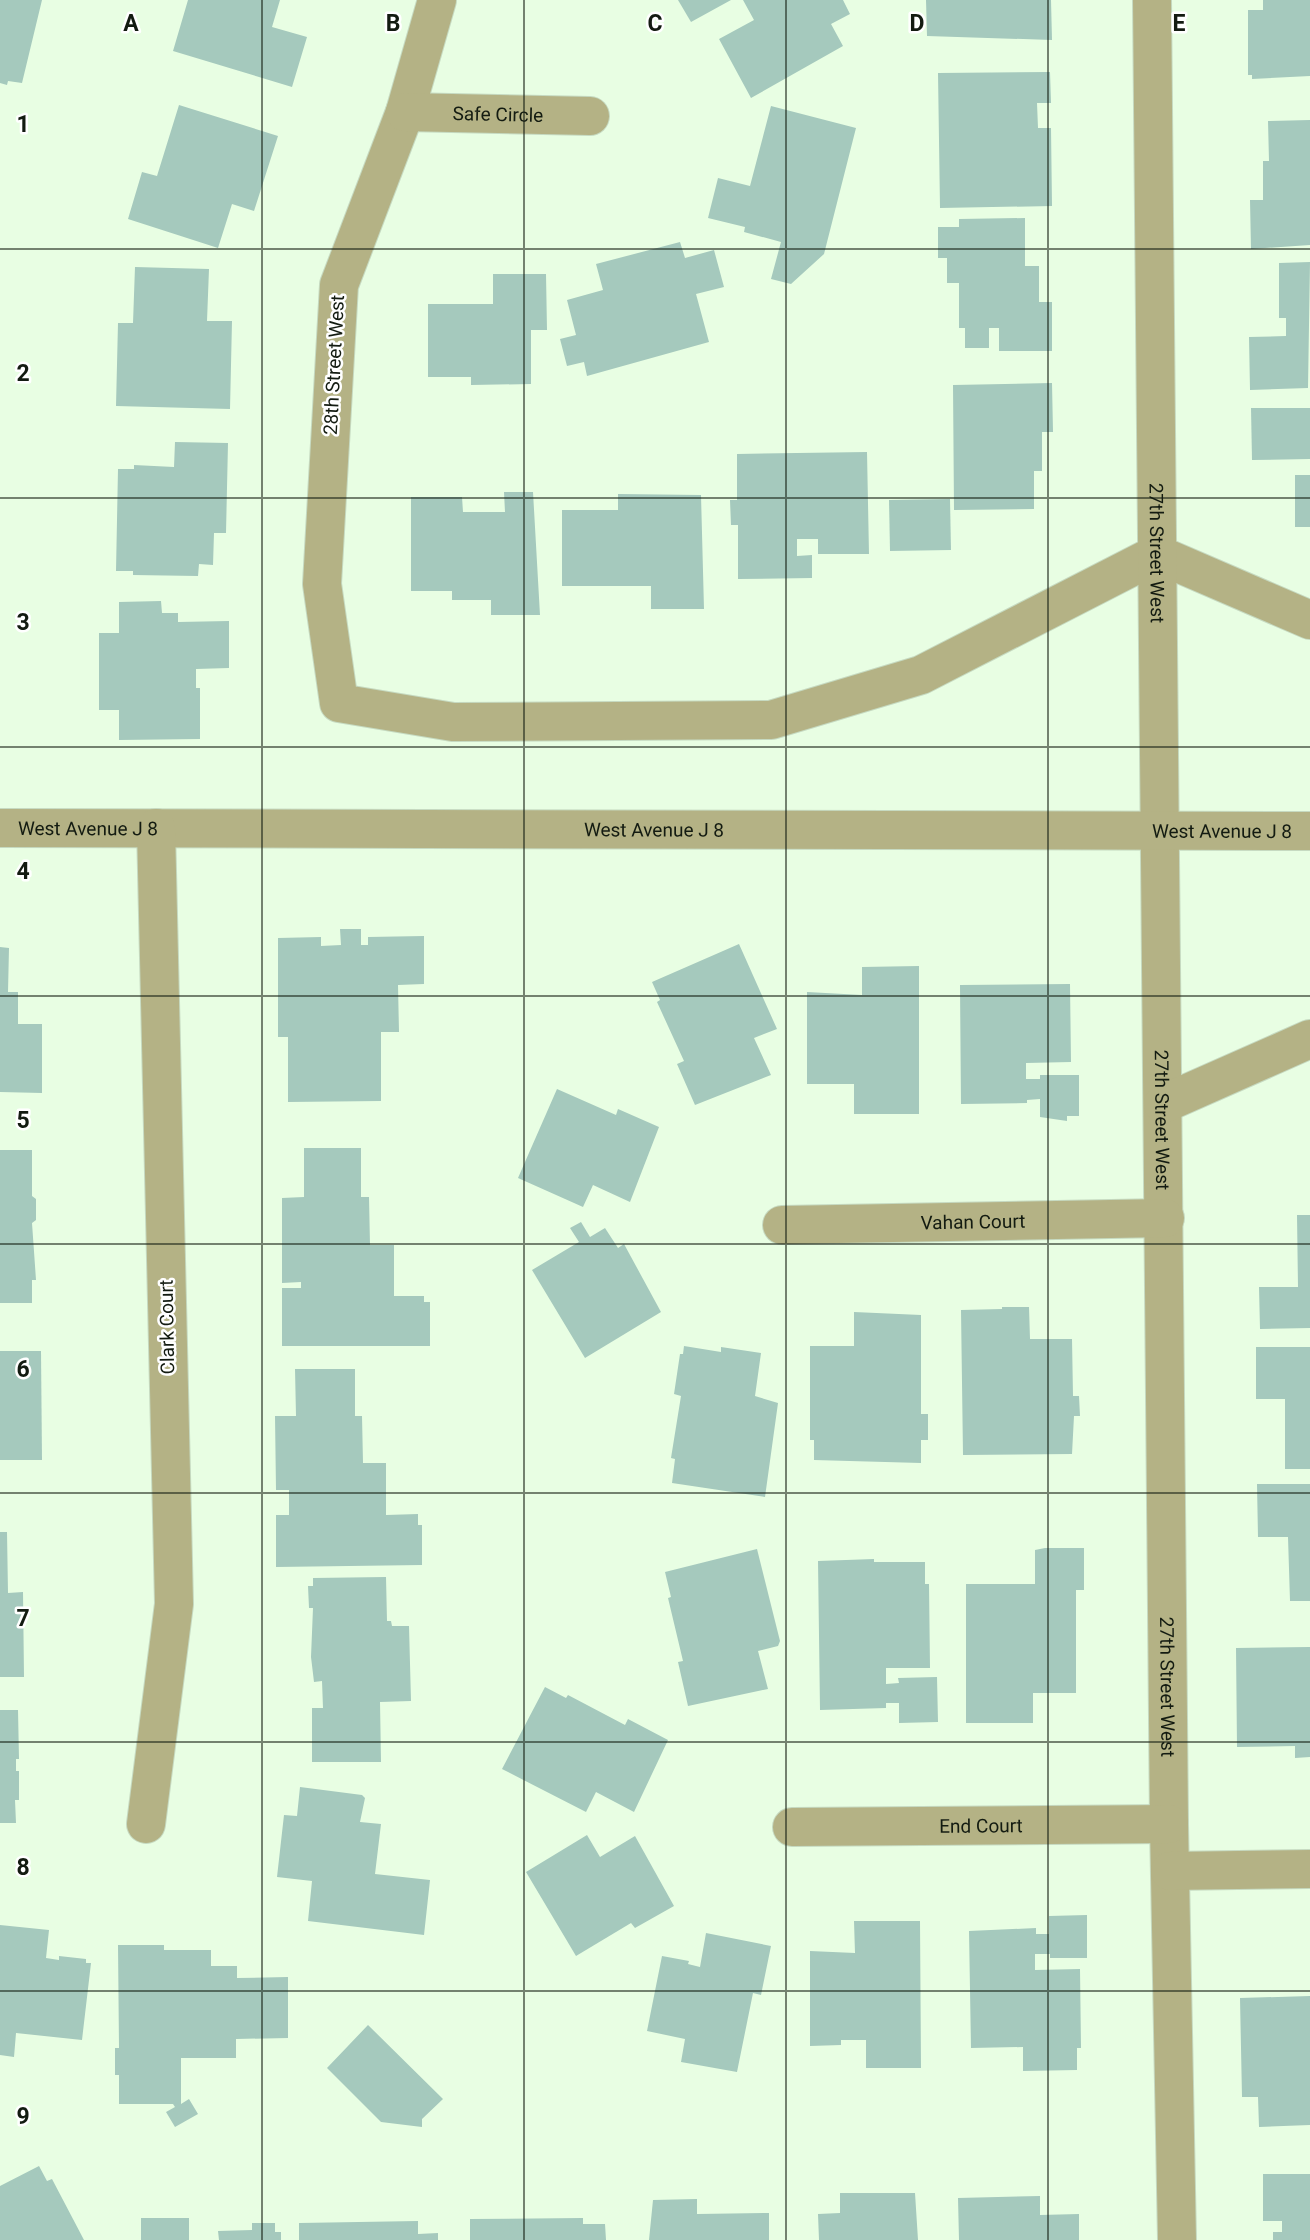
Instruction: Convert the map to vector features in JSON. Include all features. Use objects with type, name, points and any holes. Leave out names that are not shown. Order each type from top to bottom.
[{"type":"street","name":"28th Street West","points":[[437,0],[405,112],[339,285],[322,583],[339,703],[453,722],[771,720],[921,675],[1157,554]]},
{"type":"street","name":"27th Street West","points":[[1152,0],[1169,1825],[1177,2240]]},
{"type":"street","name":"Safe Circle","points":[[405,112],[590,116]]},
{"type":"street","points":[[1157,554],[1310,620]]},
{"type":"street","name":"West Avenue J 8","points":[[0,828],[1310,831]]},
{"type":"street","name":"Clark Court","points":[[146,1825],[174,1604],[156,828]]},
{"type":"street","points":[[1163,1104],[1310,1040]]},
{"type":"street","name":"Vahan Court","points":[[782,1225],[1164,1218]]},
{"type":"street","name":"End Court","points":[[792,1827],[1169,1825]]},
{"type":"street","points":[[1170,1871],[1310,1869]]},
{"type":"building","points":[[0,0],[42,0],[22,83],[0,83]]},
{"type":"building","points":[[188,0],[280,0],[272,27],[307,37],[292,87],[173,51]]},
{"type":"building","points":[[678,0],[731,0],[691,22]]},
{"type":"building","points":[[743,0],[843,0],[850,14],[831,24],[843,46],[751,98],[719,39],[754,20]]},
{"type":"building","points":[[926,0],[1051,0],[1052,40],[927,36]]},
{"type":"building","points":[[1263,0],[1310,0],[1310,76],[1252,79],[1252,75],[1248,75],[1248,10],[1263,10]]},
{"type":"building","points":[[1050,72],[1051,103],[1037,103],[1038,128],[1051,128],[1052,206],[940,208],[938,73]]},
{"type":"building","points":[[179,105],[278,136],[254,211],[232,204],[218,248],[128,219],[142,172],[157,176]]},
{"type":"building","points":[[771,106],[856,128],[824,254],[791,284],[771,279],[781,242],[744,232],[745,227],[708,218],[718,178],[750,186]]},
{"type":"building","points":[[1310,120],[1310,245],[1251,249],[1250,200],[1263,200],[1263,161],[1269,161],[1268,121]]},
{"type":"building","points":[[1025,218],[1025,266],[1039,266],[1039,302],[1052,302],[1052,351],[999,351],[999,328],[989,328],[989,348],[965,348],[965,328],[959,328],[959,283],[947,283],[947,258],[938,258],[938,227],[959,227],[959,219]]},
{"type":"building","points":[[680,242],[685,258],[714,250],[724,287],[696,294],[709,342],[587,376],[584,362],[567,366],[560,339],[576,335],[567,300],[603,290],[596,264]]},
{"type":"building","points":[[1310,262],[1308,388],[1250,390],[1249,337],[1286,336],[1286,318],[1279,318],[1279,263]]},
{"type":"building","points":[[135,267],[209,269],[207,321],[232,321],[230,409],[116,406],[118,323],[133,323]]},
{"type":"building","points":[[493,274],[546,274],[547,330],[531,330],[531,384],[471,385],[471,377],[428,377],[428,304],[493,304]]},
{"type":"building","points":[[1052,383],[1053,432],[1042,432],[1042,471],[1034,471],[1034,509],[954,510],[953,385]]},
{"type":"building","points":[[1251,408],[1310,408],[1310,459],[1252,460]]},
{"type":"building","points":[[175,442],[228,443],[226,533],[214,533],[213,565],[199,564],[198,576],[133,575],[133,571],[116,571],[118,469],[134,469],[134,465],[174,467]]},
{"type":"building","points":[[867,452],[869,554],[818,554],[818,539],[797,539],[797,556],[812,555],[812,578],[738,579],[738,525],[731,525],[730,500],[737,500],[737,454]]},
{"type":"building","points":[[1295,475],[1310,475],[1310,527],[1295,527]]},
{"type":"building","points":[[504,492],[533,492],[540,615],[491,615],[491,600],[452,600],[452,591],[411,591],[411,497],[462,497],[463,512],[505,512]]},
{"type":"building","points":[[618,494],[701,495],[704,609],[651,609],[651,586],[562,586],[562,510],[618,510]]},
{"type":"building","points":[[950,499],[951,550],[890,551],[889,500]]},
{"type":"building","points":[[161,601],[162,613],[178,613],[178,622],[229,621],[229,668],[196,669],[196,688],[200,688],[200,739],[119,740],[119,710],[99,710],[99,633],[119,633],[119,602]]},
{"type":"building","points":[[340,929],[361,929],[361,945],[368,945],[368,937],[424,936],[424,984],[398,985],[399,1032],[381,1032],[381,1101],[288,1102],[288,1037],[278,1037],[278,938],[321,937],[321,946],[341,945]]},
{"type":"building","points":[[739,944],[777,1029],[754,1038],[771,1075],[695,1105],[677,1064],[684,1061],[657,1002],[660,1000],[652,982]]},
{"type":"building","points":[[0,947],[9,948],[8,992],[18,992],[18,1024],[42,1024],[42,1093],[0,1092]]},
{"type":"building","points":[[919,966],[919,1114],[854,1114],[854,1084],[807,1084],[807,992],[862,995],[862,967]]},
{"type":"building","points":[[1070,984],[1071,1062],[1026,1063],[1026,1079],[1040,1079],[1040,1075],[1079,1075],[1079,1116],[1067,1116],[1067,1121],[1040,1117],[1040,1099],[1027,1100],[1027,1103],[961,1104],[960,985]]},
{"type":"building","points":[[557,1089],[616,1115],[618,1109],[659,1127],[630,1202],[593,1185],[583,1207],[518,1178]]},
{"type":"building","points":[[304,1148],[361,1148],[361,1197],[369,1197],[370,1245],[394,1245],[394,1296],[424,1296],[424,1302],[430,1302],[430,1346],[282,1346],[282,1288],[301,1288],[301,1282],[282,1283],[282,1198],[304,1197]]},
{"type":"building","points":[[0,1150],[32,1150],[32,1196],[36,1199],[36,1220],[32,1223],[36,1280],[32,1280],[32,1303],[0,1303]]},
{"type":"building","points":[[1297,1215],[1310,1215],[1310,1328],[1260,1329],[1259,1287],[1298,1287]]},
{"type":"building","points":[[581,1222],[590,1237],[605,1228],[618,1248],[624,1244],[661,1312],[585,1358],[532,1270],[579,1242],[570,1228]]},
{"type":"building","points":[[1029,1307],[1030,1339],[1072,1339],[1073,1396],[1079,1396],[1080,1416],[1074,1416],[1072,1454],[963,1455],[961,1310]]},
{"type":"building","points":[[854,1312],[921,1315],[921,1414],[928,1414],[928,1440],[921,1440],[921,1463],[814,1460],[814,1440],[810,1440],[810,1346],[854,1346]]},
{"type":"building","points":[[684,1346],[721,1352],[721,1347],[761,1353],[755,1396],[778,1403],[765,1497],[672,1483],[675,1459],[671,1458],[681,1396],[674,1394],[680,1354],[683,1354]]},
{"type":"building","points":[[1256,1347],[1310,1347],[1310,1469],[1285,1469],[1285,1399],[1256,1399]]},
{"type":"building","points":[[0,1351],[41,1351],[42,1460],[0,1460]]},
{"type":"building","points":[[295,1369],[355,1369],[355,1416],[362,1416],[363,1463],[386,1463],[386,1515],[418,1514],[418,1525],[422,1525],[422,1565],[276,1567],[276,1515],[289,1515],[289,1490],[276,1490],[275,1416],[296,1416]]},
{"type":"building","points":[[1257,1484],[1310,1484],[1310,1601],[1290,1601],[1288,1537],[1258,1537]]},
{"type":"building","points":[[0,1532],[7,1532],[8,1593],[23,1592],[24,1677],[0,1677]]},
{"type":"building","points":[[1084,1548],[1084,1590],[1076,1590],[1076,1693],[1033,1693],[1033,1723],[966,1723],[966,1584],[1035,1584],[1035,1550]]},
{"type":"building","points":[[757,1549],[780,1641],[778,1646],[758,1651],[768,1689],[688,1706],[678,1662],[683,1661],[668,1598],[671,1597],[665,1572]]},
{"type":"building","points":[[874,1559],[874,1562],[925,1562],[925,1584],[929,1584],[930,1668],[886,1668],[886,1684],[899,1683],[898,1678],[937,1677],[938,1722],[899,1723],[899,1703],[886,1703],[886,1708],[820,1710],[818,1561]]},
{"type":"building","points":[[386,1577],[387,1621],[391,1621],[392,1626],[409,1626],[411,1701],[380,1702],[381,1762],[312,1762],[312,1708],[323,1708],[322,1681],[314,1682],[311,1657],[313,1608],[309,1608],[308,1586],[313,1586],[313,1578]]},
{"type":"building","points":[[1310,1647],[1310,1757],[1295,1758],[1295,1746],[1237,1747],[1236,1648]]},
{"type":"building","points":[[545,1687],[566,1698],[568,1695],[625,1725],[628,1719],[668,1740],[634,1812],[596,1792],[586,1812],[502,1769]]},
{"type":"building","points":[[0,1710],[18,1710],[19,1759],[16,1759],[16,1771],[19,1771],[19,1800],[15,1800],[16,1823],[0,1823]]},
{"type":"building","points":[[300,1787],[362,1795],[365,1798],[360,1822],[381,1824],[375,1874],[430,1880],[424,1935],[308,1921],[312,1881],[277,1877],[284,1815],[297,1816]]},
{"type":"building","points":[[587,1835],[600,1857],[635,1836],[674,1906],[635,1928],[631,1923],[576,1956],[526,1872]]},
{"type":"building","points":[[1087,1915],[1087,1958],[1050,1958],[1050,1954],[1035,1954],[1035,1970],[1080,1969],[1081,2048],[1077,2048],[1077,2070],[1023,2071],[1023,2047],[971,2048],[969,1931],[1036,1928],[1036,1934],[1049,1934],[1049,1916]]},
{"type":"building","points":[[854,1921],[920,1921],[921,2068],[866,2068],[866,2040],[841,2040],[841,2045],[810,2046],[810,1951],[855,1953]]},
{"type":"building","points":[[0,1925],[49,1930],[46,1958],[59,1960],[59,1956],[86,1959],[86,1963],[91,1963],[82,2040],[16,2033],[14,2057],[0,2055]]},
{"type":"building","points":[[706,1933],[771,1946],[761,1995],[753,1993],[737,2072],[681,2062],[685,2039],[647,2031],[662,1956],[689,1961],[688,1964],[700,1967]]},
{"type":"building","points":[[118,1945],[164,1945],[164,1950],[211,1950],[211,1966],[237,1966],[237,1978],[288,1977],[288,2038],[236,2039],[236,2058],[181,2058],[181,2104],[189,2099],[198,2114],[175,2127],[166,2112],[175,2107],[173,2104],[119,2104],[119,2075],[115,2075],[115,2048],[119,2048]]},
{"type":"building","points":[[1310,1996],[1310,2125],[1259,2127],[1258,2097],[1242,2097],[1240,1998]]},
{"type":"building","points":[[368,2025],[443,2099],[422,2119],[422,2127],[381,2122],[327,2068]]},
{"type":"building","points":[[39,2166],[47,2181],[52,2179],[84,2240],[0,2240],[0,2186]]},
{"type":"building","points":[[1263,2174],[1310,2174],[1310,2240],[1273,2240],[1273,2232],[1282,2232],[1282,2221],[1263,2221]]},
{"type":"building","points":[[840,2193],[915,2193],[918,2240],[819,2240],[818,2214],[840,2213]]},
{"type":"building","points":[[1040,2196],[1040,2215],[1079,2214],[1079,2240],[959,2240],[958,2198]]},
{"type":"building","points":[[697,2199],[697,2214],[769,2213],[769,2240],[649,2240],[653,2200]]},
{"type":"building","points":[[141,2218],[189,2218],[189,2240],[141,2240]]},
{"type":"building","points":[[583,2218],[583,2224],[605,2224],[606,2240],[470,2240],[470,2219]]},
{"type":"building","points":[[418,2221],[418,2234],[438,2233],[438,2240],[299,2240],[299,2223]]},
{"type":"building","points":[[252,2223],[275,2223],[275,2232],[281,2232],[281,2240],[219,2240],[218,2231],[252,2230]]}]
